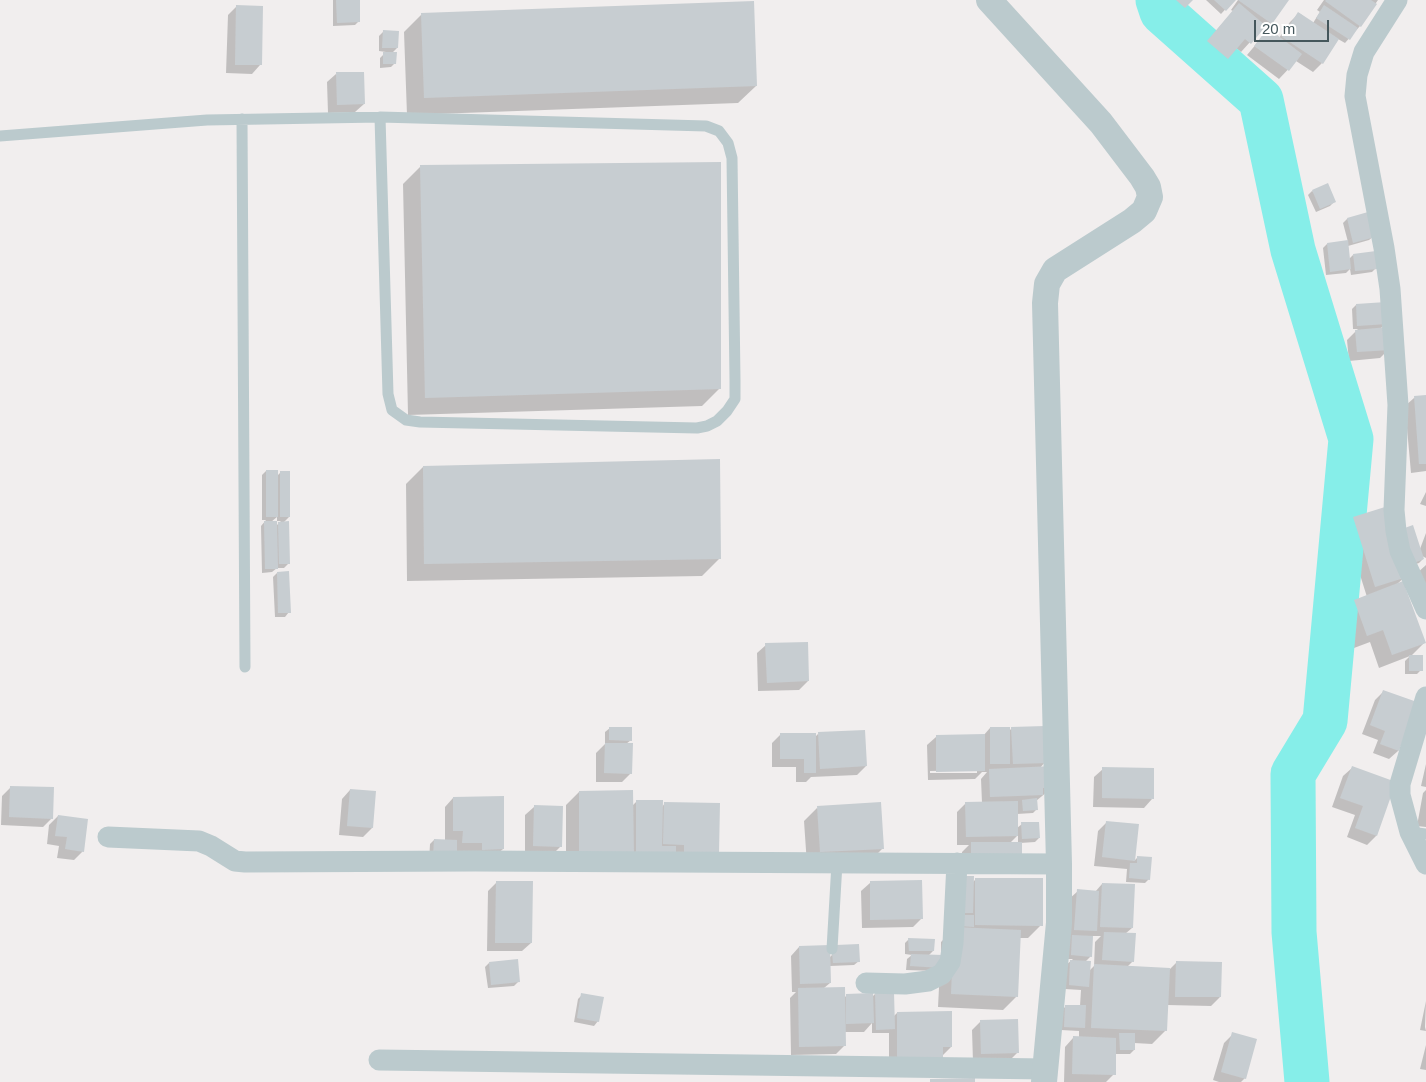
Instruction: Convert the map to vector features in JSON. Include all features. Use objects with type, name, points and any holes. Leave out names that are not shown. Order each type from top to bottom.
[{"type":"street","points":[[379,1060],[1047,1079],[1058,924],[1059,864],[1045,303],[1047,284],[1056,270],[1064,263],[1132,221],[1144,211],[1150,197],[1148,187],[1142,177],[1100,123],[989,0]]},
{"type":"street","points":[[1397,0],[1364,52],[1357,75],[1355,96],[1390,289],[1398,405],[1394,510],[1396,531],[1400,551],[1426,610]]},
{"type":"street","points":[[1426,698],[1400,784],[1400,795],[1404,812],[1418,833],[1426,864]]},
{"type":"street","points":[[108,837],[199,841],[235,861],[245,862],[485,861],[1059,864]]},
{"type":"street","points":[[866,983],[905,984],[928,981],[942,974],[950,962],[953,943],[957,863]]},
{"type":"lane","points":[[0,136],[207,120],[380,117],[706,126],[719,131],[728,143],[732,158],[735,398],[728,411],[707,426],[697,428],[420,422],[406,420],[392,410],[388,394],[380,117]]},
{"type":"lane","points":[[242,119],[245,667]]},
{"type":"lane","points":[[832,949],[837,863]]},
{"type":"building","points":[[336,0],[360,0],[360,22],[337,23]]},
{"type":"building","points":[[1176,0],[1193,0],[1185,8]]},
{"type":"building","points":[[1214,0],[1236,0],[1226,11]]},
{"type":"building","points":[[1238,0],[1289,0],[1272,24]]},
{"type":"building","points":[[1326,0],[1371,0],[1377,4],[1361,27]]},
{"type":"building","points":[[754,1],[757,86],[424,98],[421,13]]},
{"type":"building","points":[[1239,3],[1266,26],[1251,44],[1245,39],[1228,59],[1207,41]]},
{"type":"building","points":[[236,5],[263,6],[262,65],[235,65]]},
{"type":"building","points":[[1324,5],[1358,28],[1350,40],[1316,18]]},
{"type":"building","points":[[1298,12],[1339,39],[1323,64],[1282,37]]},
{"type":"building","points":[[1268,28],[1302,54],[1289,71],[1254,46]]},
{"type":"building","points":[[383,30],[399,31],[398,48],[382,48]]},
{"type":"building","points":[[383,52],[397,52],[396,64],[383,64]]},
{"type":"building","points":[[336,72],[364,72],[365,104],[337,105]]},
{"type":"building","points":[[721,162],[721,389],[425,398],[420,165]]},
{"type":"building","points":[[1328,183],[1336,202],[1320,209],[1312,190]]},
{"type":"building","points":[[1368,212],[1375,237],[1353,243],[1347,218]]},
{"type":"building","points":[[1348,240],[1351,269],[1330,272],[1327,243]]},
{"type":"building","points":[[1376,251],[1378,269],[1355,271],[1353,254]]},
{"type":"building","points":[[1386,302],[1387,324],[1357,326],[1356,304]]},
{"type":"building","points":[[1388,327],[1390,350],[1357,352],[1355,330]]},
{"type":"building","points":[[1426,395],[1426,464],[1419,464],[1414,396]]},
{"type":"building","points":[[720,459],[721,559],[424,564],[423,466]]},
{"type":"building","points":[[266,470],[278,470],[278,517],[266,517]]},
{"type":"building","points":[[280,471],[290,471],[290,517],[280,517]]},
{"type":"building","points":[[1385,507],[1407,577],[1375,587],[1353,517]]},
{"type":"building","points":[[264,521],[277,521],[278,569],[265,569]]},
{"type":"building","points":[[289,521],[290,564],[279,564],[278,522]]},
{"type":"building","points":[[1413,525],[1424,559],[1411,564],[1399,530]]},
{"type":"building","points":[[289,571],[291,613],[278,613],[277,572]]},
{"type":"building","points":[[1403,581],[1426,643],[1392,655],[1383,630],[1367,636],[1354,600]]},
{"type":"building","points":[[808,642],[809,681],[767,683],[765,643]]},
{"type":"building","points":[[1409,655],[1423,655],[1423,671],[1409,671]]},
{"type":"building","points":[[1383,690],[1417,702],[1399,751],[1380,744],[1385,731],[1370,725]]},
{"type":"building","points":[[1045,726],[1047,763],[1013,764],[1011,727]]},
{"type":"building","points":[[609,727],[632,727],[632,741],[609,740]]},
{"type":"building","points":[[990,727],[1010,727],[1010,764],[990,764]]},
{"type":"building","points":[[865,730],[867,766],[820,769],[818,732]]},
{"type":"building","points":[[780,733],[816,733],[816,773],[804,773],[804,759],[780,759]]},
{"type":"building","points":[[985,734],[985,771],[936,772],[936,735]]},
{"type":"building","points":[[605,743],[633,743],[632,774],[604,773]]},
{"type":"building","points":[[1053,766],[1054,788],[1043,788],[1043,795],[990,797],[989,769]]},
{"type":"building","points":[[1352,766],[1396,782],[1377,836],[1355,828],[1363,806],[1340,798]]},
{"type":"building","points":[[1102,767],[1154,768],[1154,799],[1102,798]]},
{"type":"building","points":[[10,786],[54,787],[53,819],[9,817]]},
{"type":"building","points":[[350,789],[376,791],[373,828],[347,826]]},
{"type":"building","points":[[633,790],[634,858],[579,859],[579,791]]},
{"type":"building","points":[[504,796],[504,849],[482,850],[482,843],[462,843],[463,831],[453,831],[453,797]]},
{"type":"building","points":[[1037,798],[1038,810],[1023,811],[1022,800]]},
{"type":"building","points":[[636,800],[663,800],[662,846],[676,846],[676,857],[636,857]]},
{"type":"building","points":[[1018,801],[1018,836],[966,837],[965,802]]},
{"type":"building","points":[[664,802],[720,803],[719,854],[684,854],[684,845],[663,844]]},
{"type":"building","points":[[881,802],[884,849],[820,852],[817,806]]},
{"type":"building","points":[[534,805],[563,806],[562,847],[533,846]]},
{"type":"building","points":[[58,815],[88,819],[84,852],[65,849],[67,837],[55,836]]},
{"type":"building","points":[[1106,821],[1139,824],[1135,861],[1102,857]]},
{"type":"building","points":[[1021,822],[1039,822],[1040,838],[1022,839]]},
{"type":"building","points":[[434,839],[457,840],[457,859],[433,858]]},
{"type":"building","points":[[971,842],[1022,842],[1022,861],[971,862]]},
{"type":"building","points":[[1137,856],[1152,857],[1150,880],[1129,878],[1130,863],[1137,863]]},
{"type":"building","points":[[960,876],[974,876],[973,913],[959,913]]},
{"type":"building","points":[[975,878],[1043,878],[1043,926],[975,925]]},
{"type":"building","points":[[922,880],[923,919],[870,920],[870,881]]},
{"type":"building","points":[[496,881],[533,881],[532,943],[495,943]]},
{"type":"building","points":[[1102,883],[1135,884],[1133,928],[1100,927]]},
{"type":"building","points":[[1077,889],[1099,891],[1097,931],[1074,930]]},
{"type":"building","points":[[961,915],[974,915],[974,927],[960,926]]},
{"type":"building","points":[[954,927],[1021,930],[1018,997],[951,994]]},
{"type":"building","points":[[1104,932],[1136,933],[1134,962],[1102,960]]},
{"type":"building","points":[[1072,935],[1093,936],[1092,957],[1071,955]]},
{"type":"building","points":[[908,938],[935,939],[934,951],[909,951]]},
{"type":"building","points":[[859,944],[860,962],[833,963],[832,953],[836,953],[836,945]]},
{"type":"building","points":[[830,945],[831,983],[800,984],[799,946]]},
{"type":"building","points":[[911,954],[943,955],[942,968],[910,966]]},
{"type":"building","points":[[518,959],[520,982],[491,985],[489,962]]},
{"type":"building","points":[[1070,960],[1091,961],[1089,987],[1069,985]]},
{"type":"building","points":[[1176,961],[1222,962],[1221,997],[1175,997]]},
{"type":"building","points":[[1094,964],[1170,968],[1167,1031],[1091,1028]]},
{"type":"building","points":[[845,987],[846,1046],[799,1047],[798,988]]},
{"type":"building","points":[[875,992],[894,992],[895,1029],[876,1030]]},
{"type":"building","points":[[581,993],[604,997],[599,1022],[577,1018]]},
{"type":"building","points":[[873,993],[874,1023],[846,1024],[846,994]]},
{"type":"building","points":[[1065,1005],[1086,1005],[1085,1028],[1064,1027]]},
{"type":"building","points":[[952,1011],[952,1047],[943,1047],[943,1061],[897,1062],[897,1012]]},
{"type":"building","points":[[1018,1019],[1019,1053],[981,1054],[980,1020]]},
{"type":"building","points":[[1232,1032],[1257,1039],[1246,1079],[1221,1072]]},
{"type":"building","points":[[1119,1033],[1135,1033],[1135,1050],[1120,1050]]},
{"type":"building","points":[[1073,1036],[1116,1038],[1116,1075],[1072,1074]]},
{"type":"building","points":[[975,1078],[975,1082],[930,1082],[930,1079]]},
{"type":"waterway","points":[[1158,0],[1162,12],[1261,100],[1293,250],[1351,439],[1325,721],[1293,774],[1294,932],[1307,1082]]}]
